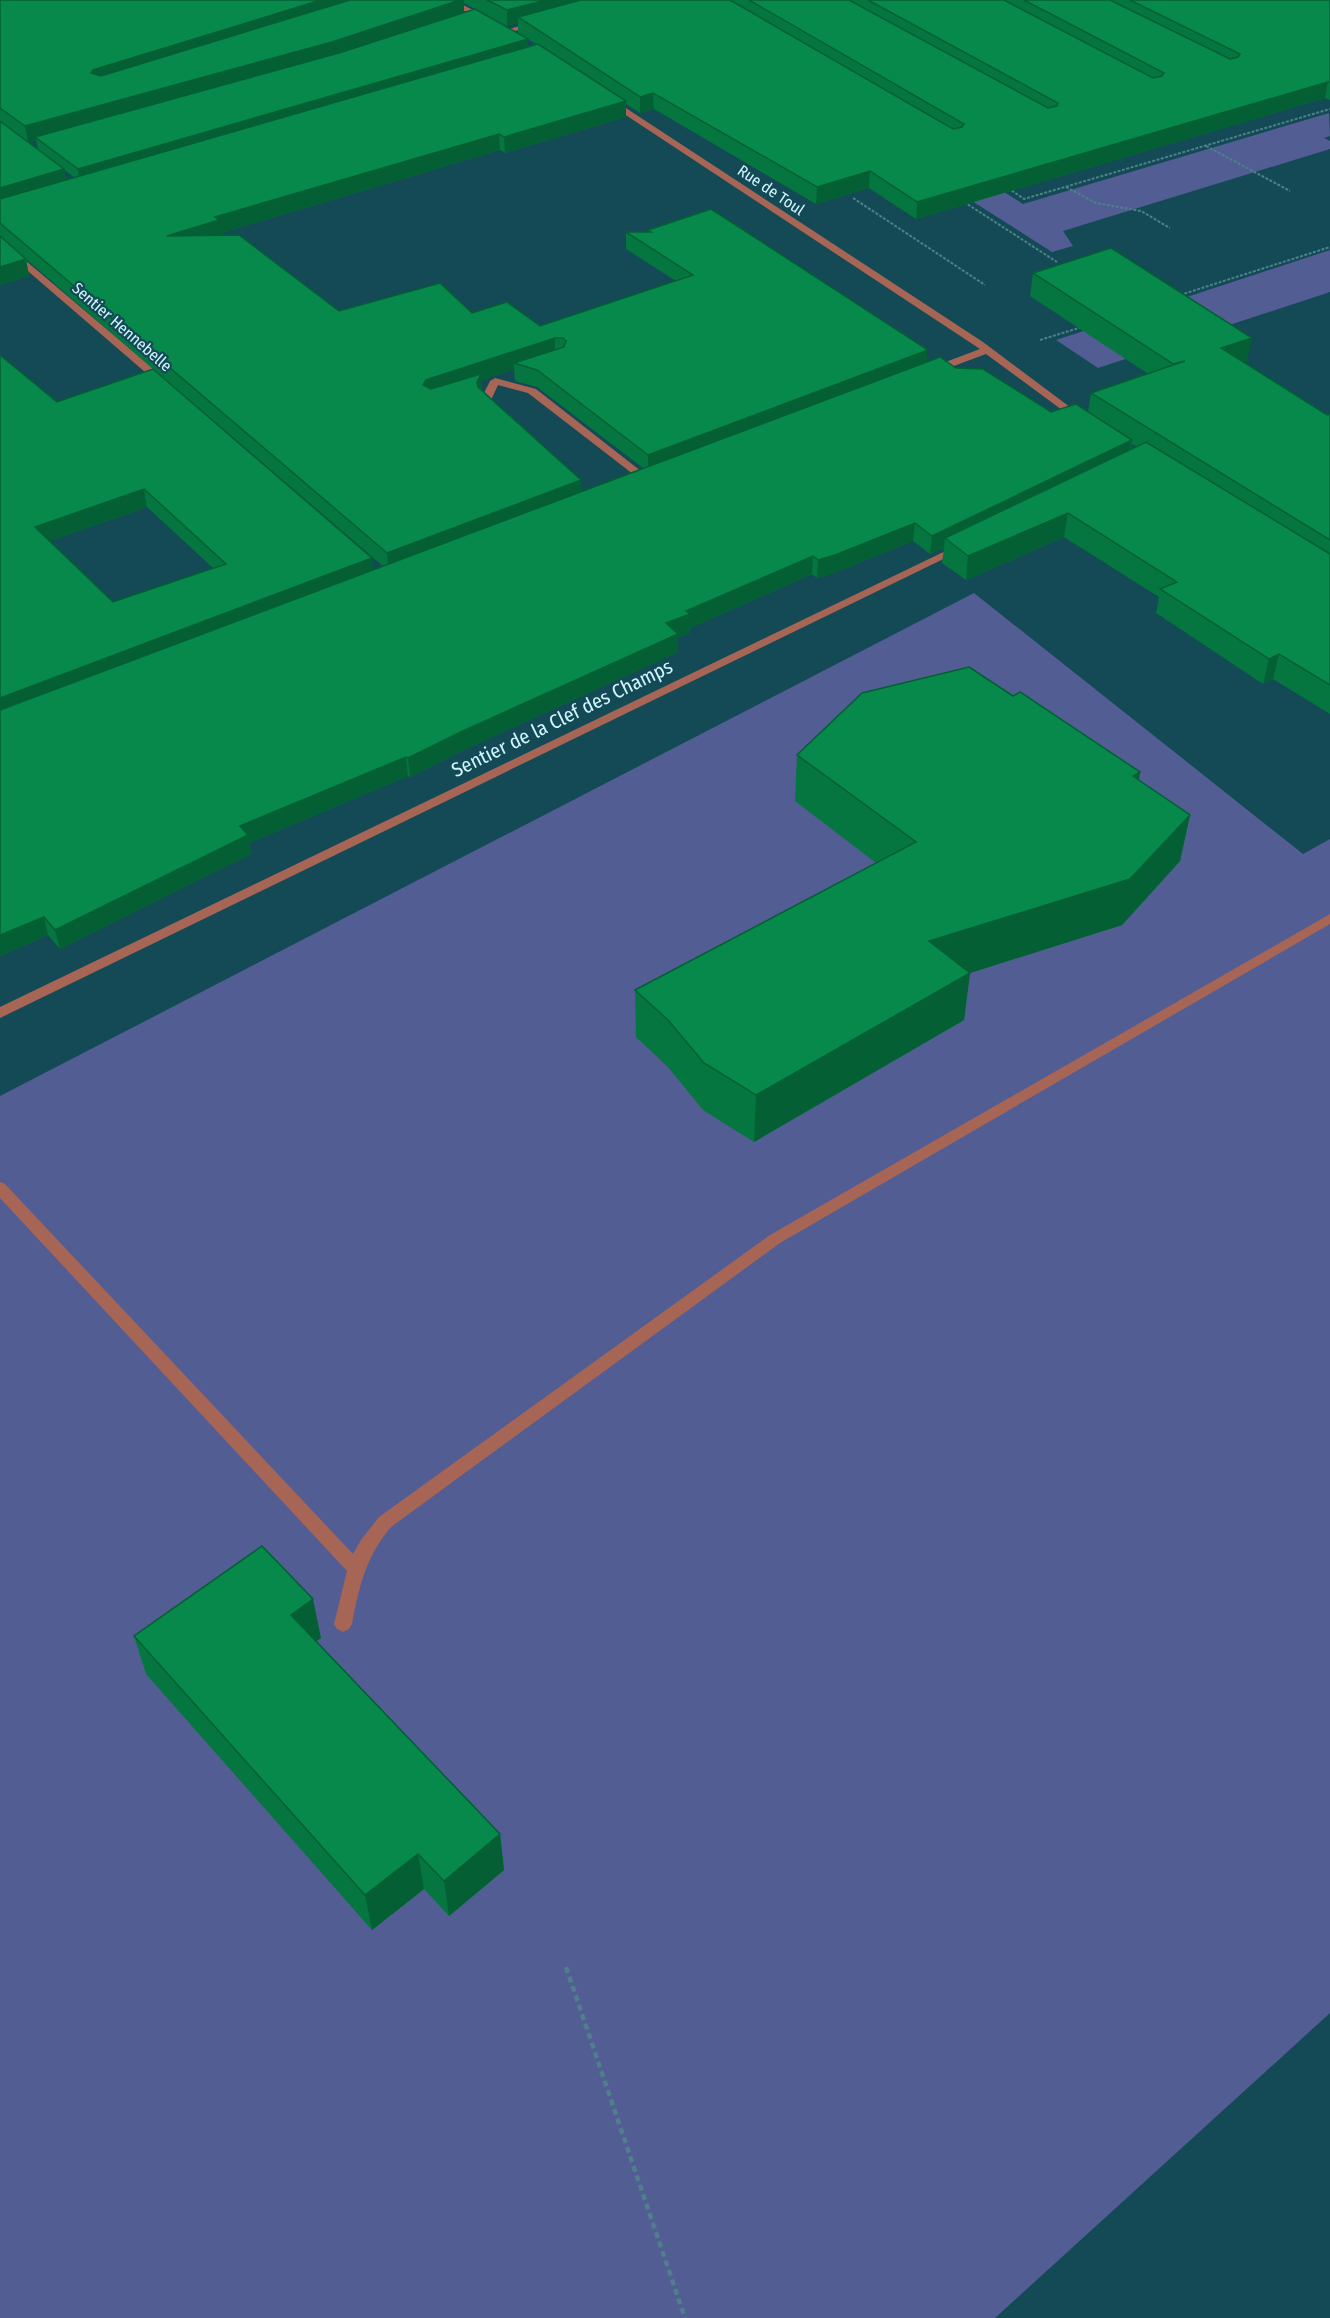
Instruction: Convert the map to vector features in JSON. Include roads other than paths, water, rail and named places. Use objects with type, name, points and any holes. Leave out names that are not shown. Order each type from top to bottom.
[{"type":"street","points":[[447,0],[479,15],[518,39]]},
{"type":"street","points":[[469,18],[479,15]]},
{"type":"street","points":[[500,27],[547,20]]},
{"type":"street","name":"Rue de Toul","points":[[600,94],[990,352],[1017,375],[1089,425]]},
{"type":"street","name":"Sentier Hennebelle","points":[[0,242],[172,391]]},
{"type":"street","points":[[922,374],[990,352]]},
{"type":"street","points":[[490,383],[517,374]]},
{"type":"street","points":[[490,383],[485,401],[502,416]]},
{"type":"street","points":[[490,383],[532,391],[646,479]]},
{"type":"street","name":"Sentier de la Clef des Champs","points":[[0,1013],[969,543]]},
{"type":"street","points":[[343,1624],[355,1568],[373,1534],[384,1522],[775,1239],[1330,918]]},
{"type":"street","points":[[0,1188],[355,1568]]}]
